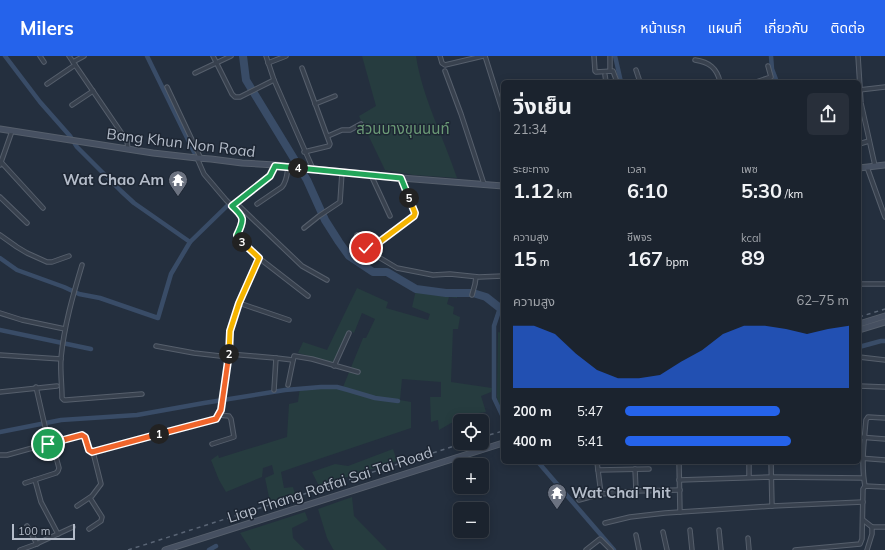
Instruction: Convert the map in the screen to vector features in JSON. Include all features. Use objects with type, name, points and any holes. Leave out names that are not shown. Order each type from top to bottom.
[{"type":"street","points":[[40,56],[44,62]]},
{"type":"street","points":[[69,56],[128,141],[128,149]]},
{"type":"street","points":[[47,84],[84,56]]},
{"type":"street","points":[[213,56],[232,94],[235,97],[240,97],[274,80]]},
{"type":"street","points":[[195,73],[231,56]]},
{"type":"street","points":[[266,56],[274,80],[312,169]]},
{"type":"street","points":[[268,63],[286,56]]},
{"type":"street","points":[[440,56],[442,63],[445,65],[484,56],[501,107]]},
{"type":"street","points":[[594,56],[595,71],[612,70],[616,80]]},
{"type":"street","points":[[610,56],[610,71]]},
{"type":"street","points":[[858,56],[859,80]]},
{"type":"street","points":[[695,60],[704,62],[714,69],[718,74],[720,80]]},
{"type":"street","points":[[762,80],[771,77],[768,66]]},
{"type":"street","points":[[302,68],[330,144],[329,146],[304,152]]},
{"type":"street","points":[[636,70],[639,80]]},
{"type":"street","points":[[445,71],[484,184]]},
{"type":"street","points":[[605,75],[606,80]]},
{"type":"street","points":[[167,87],[199,159],[204,174],[226,200],[241,214],[242,218],[240,230],[237,235],[239,240],[259,258],[308,296]]},
{"type":"street","points":[[861,90],[885,87]]},
{"type":"street","points":[[72,105],[93,91]]},
{"type":"street","points":[[315,104],[335,96]]},
{"type":"street","points":[[861,108],[875,166]]},
{"type":"street","points":[[328,136],[342,130],[350,130],[361,124]]},
{"type":"street","name":"Bang Khun Non Road","points":[[0,129],[128,149],[242,164],[501,186]]},
{"type":"street","points":[[12,131],[1,163],[43,208]]},
{"type":"street","points":[[861,143],[869,141]]},
{"type":"street","points":[[861,168],[885,165]]},
{"type":"street","points":[[231,205],[236,203],[270,176],[275,166]]},
{"type":"street","points":[[257,204],[285,184],[289,167]]},
{"type":"street","points":[[867,167],[885,217]]},
{"type":"street","points":[[304,228],[340,202],[342,172]]},
{"type":"street","points":[[371,175],[390,216]]},
{"type":"street","points":[[370,249],[415,214],[401,178]]},
{"type":"street","points":[[0,197],[27,223]]},
{"type":"street","points":[[236,203],[302,266],[327,280]]},
{"type":"street","points":[[0,235],[16,247],[47,262],[52,262],[69,256]]},
{"type":"street","points":[[357,235],[365,247],[370,249],[370,252],[397,268],[433,275],[450,274],[476,277],[501,276]]},
{"type":"street","points":[[92,452],[216,419],[221,410],[229,356],[230,331],[239,303],[259,258]]},
{"type":"street","points":[[82,265],[65,329],[61,359],[62,398],[64,400],[142,394]]},
{"type":"street","points":[[472,295],[476,277]]},
{"type":"street","points":[[861,284],[885,284]]},
{"type":"street","points":[[239,303],[289,320]]},
{"type":"street","points":[[0,313],[22,320],[65,329]]},
{"type":"street","points":[[861,323],[885,316]]},
{"type":"street","points":[[861,329],[885,322]]},
{"type":"street","points":[[334,366],[349,333]]},
{"type":"street","points":[[156,346],[194,354],[312,359],[358,372]]},
{"type":"street","points":[[0,355],[61,359]]},
{"type":"street","points":[[274,390],[276,358]]},
{"type":"street","points":[[288,385],[294,358]]},
{"type":"street","points":[[861,358],[885,360]]},
{"type":"street","points":[[0,392],[36,387],[57,386]]},
{"type":"street","points":[[861,386],[885,387]]},
{"type":"street","points":[[24,483],[56,473],[59,468],[50,443],[36,387]]},
{"type":"street","points":[[212,444],[234,437],[231,419],[229,416],[218,415]]},
{"type":"street","points":[[795,550],[860,544],[862,539],[863,489],[865,486],[863,478],[866,419],[870,417],[885,418]]},
{"type":"street","points":[[0,455],[7,455],[82,435],[85,437],[89,450],[92,452],[101,484],[90,498],[77,506]]},
{"type":"street","points":[[861,437],[885,439]]},
{"type":"street","name":"Liap Thang Rotfai Sai Tai Road","points":[[165,550],[501,444]]},
{"type":"street","points":[[864,458],[885,460]]},
{"type":"street","points":[[597,464],[601,494]]},
{"type":"street","points":[[679,464],[680,512]]},
{"type":"street","points":[[749,464],[749,477]]},
{"type":"street","points":[[771,464],[772,506]]},
{"type":"street","points":[[634,469],[636,491]]},
{"type":"street","points":[[598,470],[649,469]]},
{"type":"street","points":[[679,480],[749,477],[863,478]]},
{"type":"street","points":[[35,480],[41,502],[58,534]]},
{"type":"street","points":[[865,486],[885,487]]},
{"type":"street","points":[[579,500],[601,494],[636,491],[680,490]]},
{"type":"street","points":[[89,529],[102,519],[90,498]]},
{"type":"street","points":[[605,523],[630,516],[772,506],[863,502]]},
{"type":"street","points":[[863,520],[872,527],[885,527]]},
{"type":"street","points":[[27,526],[37,544]]},
{"type":"street","points":[[20,550],[37,544],[73,527]]},
{"type":"street","points":[[867,550],[872,534],[872,527]]},
{"type":"street","points":[[690,530],[692,550]]},
{"type":"street","points":[[719,530],[721,550]]},
{"type":"street","points":[[663,532],[667,550]]},
{"type":"street","points":[[636,535],[639,550]]},
{"type":"street","points":[[748,538],[749,550]]},
{"type":"street","points":[[586,550],[600,539],[611,550]]},
{"type":"green space","name":"สวนบางขุนนนท์","points":[[362,56],[416,56],[428,102],[457,178],[414,175],[385,170],[359,116],[376,106]]},
{"type":"green space","points":[[357,288],[388,302],[386,308],[428,320],[430,314],[412,307],[416,290],[458,291],[457,298],[449,297],[447,304],[454,307],[453,314],[460,317],[458,329],[453,329],[451,382],[492,388],[491,392],[481,396],[486,412],[453,414],[453,422],[439,430],[438,420],[431,422],[430,397],[441,397],[441,382],[402,379],[400,400],[411,402],[411,428],[281,472],[284,488],[293,487],[295,494],[270,502],[265,478],[274,474],[272,465],[263,468],[262,477],[226,492],[219,480],[211,460],[218,455],[219,458],[287,437],[289,404],[298,402],[300,387],[326,385],[343,387],[363,338],[366,338],[375,319],[362,313],[354,333],[349,330],[334,363],[298,353],[303,342],[327,350]]},
{"type":"green space","points":[[498,332],[501,333],[501,410],[497,397]]},
{"type":"green space","points":[[393,449],[397,461],[319,486],[312,472],[335,464],[348,466]]},
{"type":"green space","points":[[352,497],[354,516],[387,550],[333,549],[327,538],[318,509]]},
{"type":"green space","points":[[305,512],[308,520],[292,528],[293,538],[305,550],[251,550],[240,533]]},
{"type":"waterway","points":[[5,56],[40,102],[70,136],[77,147],[134,203],[190,242]]},
{"type":"waterway","points":[[147,56],[194,152]]},
{"type":"waterway","points":[[243,56],[246,80],[307,180],[325,220],[349,256],[373,272],[387,272],[416,289],[446,293],[473,293],[486,297],[501,308]]},
{"type":"waterway","points":[[615,56],[621,80]]},
{"type":"waterway","points":[[771,56],[772,69],[776,80]]},
{"type":"waterway","points":[[0,258],[17,270],[79,294],[100,298],[158,318],[171,274],[190,242],[227,206]]},
{"type":"waterway","points":[[500,308],[494,326],[494,398],[501,413]]},
{"type":"waterway","points":[[0,330],[91,349]]},
{"type":"waterway","points":[[861,346],[885,341]]},
{"type":"waterway","points":[[0,432],[61,420],[137,415],[285,390],[321,387],[337,387],[375,398],[398,401]]},
{"type":"waterway","points":[[540,464],[614,550]]},
{"type":"waterway","points":[[209,550],[216,546]]},
{"type":"railway","points":[[861,316],[885,309]]},
{"type":"railway","points":[[489,435],[501,432]]},
{"type":"railway","points":[[128,550],[453,447]]},
{"type":"place","name":"Wat Chao Am","points":[[178,197]]},
{"type":"place","name":"Wat Chai Thit","points":[[557,510]]},
{"type":"route","points":[[48,444],[82,435],[85,437],[88,449],[92,452],[216,419],[221,410],[229,352],[230,331],[239,303],[259,258],[239,240],[237,235],[240,230],[242,218],[241,214],[232,206],[270,176],[275,166],[401,178],[415,214],[370,249],[366,248]]}]
